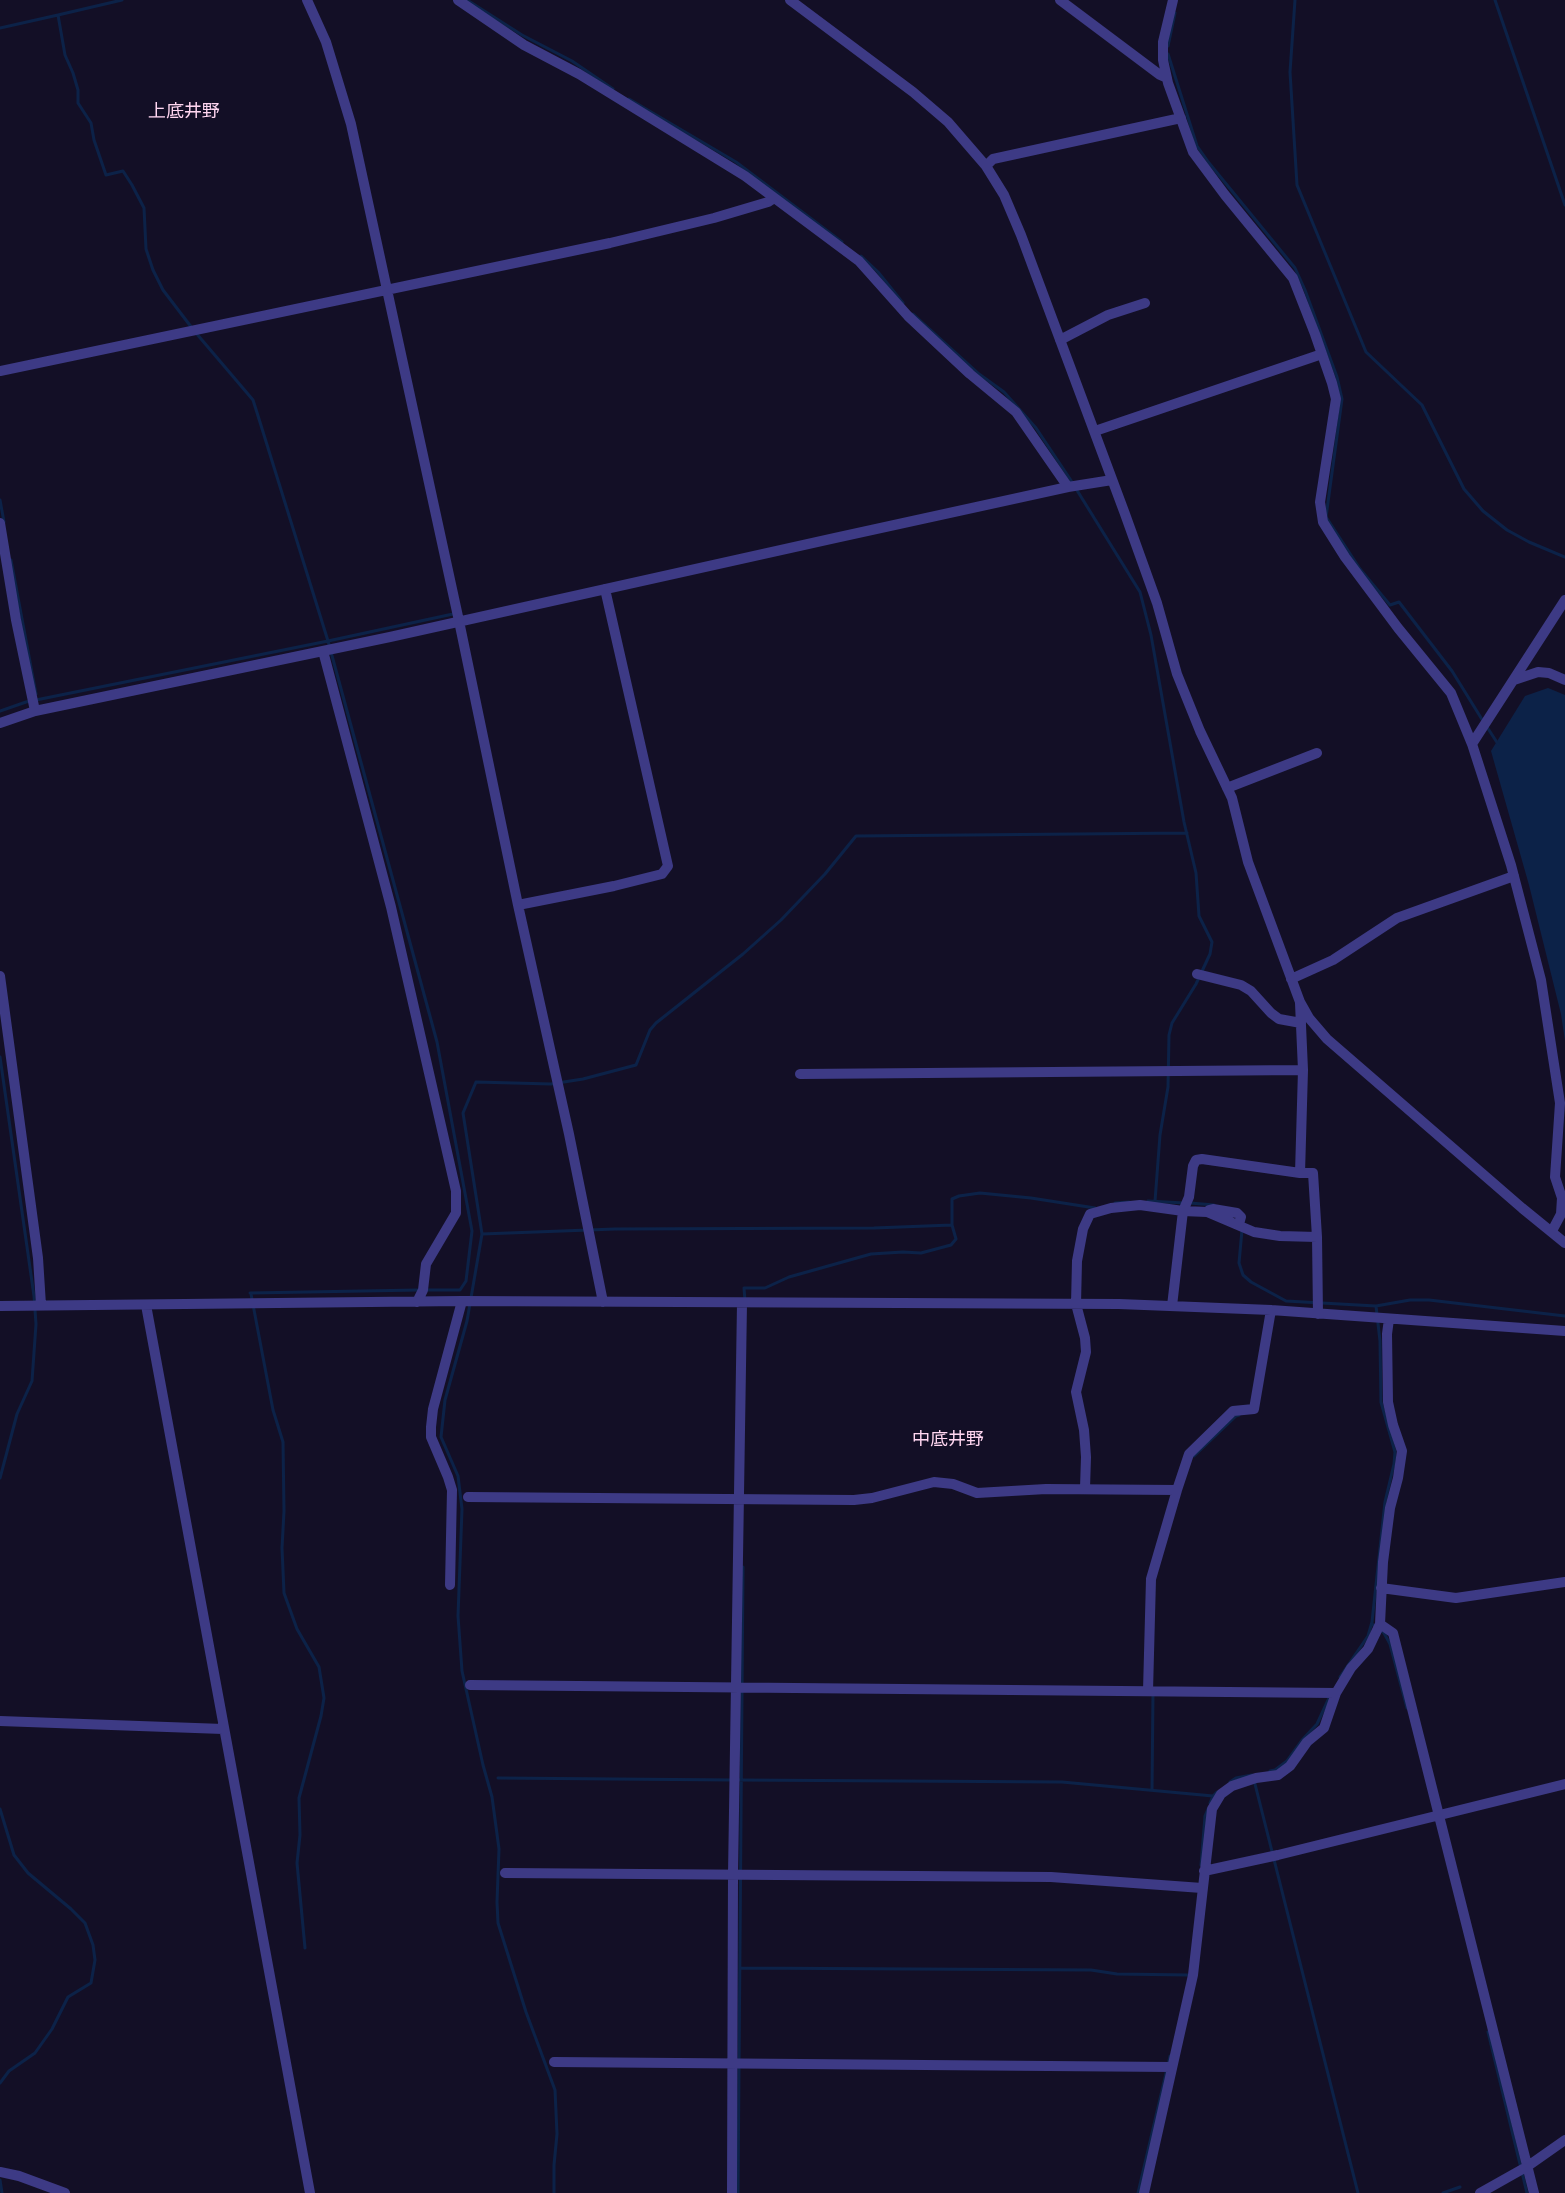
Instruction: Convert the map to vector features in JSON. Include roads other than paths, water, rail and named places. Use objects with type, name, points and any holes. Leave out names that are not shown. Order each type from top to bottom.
[{"type":"street","points":[[308,0],[326,42],[351,124],[459,621],[518,905],[569,1134],[603,1302]]},
{"type":"street","points":[[458,0],[524,45],[594,83],[744,176],[859,261],[908,316],[1016,412],[1068,487]]},
{"type":"street","points":[[790,0],[912,92],[948,122],[986,166],[1004,195],[1021,234],[1095,431],[1157,603],[1177,674],[1200,732],[1232,798],[1248,862],[1291,979],[1309,1018],[1327,1039],[1565,1243]]},
{"type":"street","points":[[1060,0],[1160,75],[1167,78]]},
{"type":"street","points":[[1173,0],[1163,42],[1163,60],[1167,78],[1193,152],[1225,196],[1293,278],[1322,354],[1336,399],[1320,502],[1323,522],[1345,557],[1398,628],[1451,693],[1472,744],[1514,876],[1541,980],[1560,1104],[1555,1177],[1562,1198],[1561,1214],[1552,1231]]},
{"type":"street","points":[[986,166],[993,159],[1181,118]]},
{"type":"street","points":[[0,371],[610,243],[714,218],[768,202],[774,198]]},
{"type":"street","points":[[1060,340],[1108,315],[1145,303]]},
{"type":"street","points":[[1095,431],[1322,354]]},
{"type":"street","points":[[0,723],[35,710],[323,651],[1068,487],[1112,480]]},
{"type":"street","points":[[0,523],[16,620],[35,710]]},
{"type":"street","points":[[518,905],[614,886],[662,874],[668,866],[605,589]]},
{"type":"street","points":[[1472,744],[1565,600]]},
{"type":"street","points":[[323,651],[391,907],[456,1191],[456,1213],[426,1264],[423,1290],[417,1302]]},
{"type":"street","points":[[1514,680],[1538,672],[1565,680]]},
{"type":"street","points":[[1227,788],[1317,754]]},
{"type":"street","points":[[1291,979],[1333,960],[1398,918],[1514,876]]},
{"type":"street","points":[[1197,974],[1241,985],[1251,990],[1271,1014],[1280,1019],[1301,1023]]},
{"type":"street","points":[[0,976],[38,1258],[40,1305]]},
{"type":"street","points":[[1300,1002],[1303,1070],[1300,1173]]},
{"type":"street","points":[[800,1074],[1303,1070]]},
{"type":"street","points":[[1172,1306],[1184,1211],[1189,1197],[1193,1166],[1196,1160],[1202,1158],[1313,1174],[1317,1236],[1318,1314]]},
{"type":"street","points":[[1085,1488],[1086,1457],[1084,1430],[1076,1392],[1086,1352],[1085,1338],[1076,1304],[1077,1262],[1083,1229],[1090,1214],[1111,1208],[1140,1205],[1207,1212],[1254,1232],[1280,1236],[1317,1236]]},
{"type":"street","points":[[450,1585],[452,1490],[431,1437],[431,1427],[433,1409],[462,1301]]},
{"type":"street","points":[[0,1306],[462,1301],[1076,1304],[1271,1310],[1565,1331]]},
{"type":"street","points":[[732,2193],[733,1874],[742,1303]]},
{"type":"street","points":[[146,1305],[310,2193]]},
{"type":"street","points":[[1148,1691],[1151,1579],[1177,1490],[1189,1454],[1233,1411],[1254,1409],[1271,1310]]},
{"type":"street","points":[[1144,2193],[1193,1975],[1212,1810],[1221,1794],[1242,1781],[1283,1773],[1290,1766],[1307,1742],[1324,1728],[1336,1693],[1351,1668],[1368,1649],[1380,1624],[1381,1588],[1390,1508],[1398,1478],[1402,1452],[1388,1402],[1386,1334],[1389,1319]]},
{"type":"street","points":[[468,1497],[854,1500],[872,1498],[934,1482],[954,1484],[977,1493],[1085,1488],[1177,1490]]},
{"type":"street","points":[[1381,1588],[1456,1598],[1565,1582]]},
{"type":"street","points":[[1380,1624],[1393,1633],[1534,2193]]},
{"type":"street","points":[[470,1685],[1336,1693]]},
{"type":"street","points":[[0,1721],[223,1729]]},
{"type":"street","points":[[1204,1871],[1278,1855],[1565,1784]]},
{"type":"street","points":[[505,1873],[1051,1877],[1202,1888]]},
{"type":"street","points":[[554,2062],[733,2065],[1172,2067]]},
{"type":"street","points":[[1480,2193],[1528,2166],[1565,2140]]},
{"type":"street","points":[[0,2172],[19,2176],[65,2193]]},
{"type":"water","points":[[1548,688],[1565,695],[1565,1041],[1561,1014],[1529,885],[1491,751],[1525,696]]},
{"type":"waterway","points":[[122,0],[58,15],[65,55],[78,90],[78,103],[91,123],[94,140],[106,175],[123,171],[132,185],[144,208],[146,249],[153,270],[163,290],[192,328]]},
{"type":"waterway","points":[[467,0],[522,35],[572,61],[613,89]]},
{"type":"waterway","points":[[1295,0],[1290,72],[1297,185],[1366,352],[1422,405],[1464,489],[1483,511],[1507,530],[1529,542],[1565,557]]},
{"type":"waterway","points":[[1495,0],[1565,205]]},
{"type":"waterway","points":[[1168,46],[1175,13]]},
{"type":"waterway","points":[[0,28],[58,15]]},
{"type":"waterway","points":[[1168,54],[1197,146],[1295,268],[1337,377],[1342,399],[1326,517],[1360,569],[1390,605],[1399,602],[1452,671],[1483,721]]},
{"type":"waterway","points":[[629,99],[736,162],[842,242]]},
{"type":"waterway","points":[[861,256],[878,272],[903,303]]},
{"type":"waterway","points":[[913,314],[979,374],[1004,392],[1036,428],[1140,592],[1151,635],[1184,822],[1196,873],[1199,916],[1212,942],[1210,954],[1196,984],[1172,1023],[1169,1035],[1168,1087],[1160,1135],[1155,1201]]},
{"type":"waterway","points":[[196,333],[253,400],[328,641],[437,1042],[472,1231],[466,1281],[460,1290],[426,1290]]},
{"type":"waterway","points":[[0,500],[4,522]]},
{"type":"waterway","points":[[11,560],[36,694]]},
{"type":"waterway","points":[[0,711],[26,702],[453,614]]},
{"type":"waterway","points":[[1487,727],[1498,744]]},
{"type":"waterway","points":[[554,2193],[557,2134],[555,2090],[526,2012],[498,1923],[499,1849],[492,1797],[462,1671],[458,1616],[462,1509],[458,1476],[441,1437],[445,1400],[467,1321],[482,1234],[463,1113],[476,1082],[551,1084],[583,1079],[636,1065],[650,1030],[656,1023],[743,954],[781,920],[825,874],[856,836],[1187,833]]},
{"type":"waterway","points":[[0,1057],[34,1296],[36,1324],[32,1381],[17,1414],[0,1478]]},
{"type":"waterway","points":[[482,1234],[615,1229],[874,1228],[952,1225],[952,1199],[980,1193],[1031,1198],[1095,1208]]},
{"type":"waterway","points":[[1148,1201],[1184,1203]]},
{"type":"waterway","points":[[1115,1203],[1129,1202]]},
{"type":"waterway","points":[[1190,1203],[1214,1205]]},
{"type":"waterway","points":[[745,1301],[744,1288],[765,1288],[789,1277],[871,1254],[921,1253],[951,1245],[956,1239],[952,1225]]},
{"type":"waterway","points":[[1242,1230],[1239,1263],[1243,1275],[1251,1282],[1286,1301],[1376,1306],[1410,1300],[1429,1300],[1565,1316]]},
{"type":"waterway","points":[[250,1293],[419,1290]]},
{"type":"waterway","points":[[251,1294],[273,1410],[283,1442],[284,1511],[282,1548],[284,1593],[297,1629],[319,1667],[324,1698],[299,1798],[300,1835],[297,1863],[305,1948]]},
{"type":"waterway","points":[[1340,1677],[1368,1636],[1372,1622],[1385,1502],[1394,1464],[1395,1452],[1381,1402],[1380,1341],[1376,1306]]},
{"type":"waterway","points":[[1194,1456],[1239,1415]]},
{"type":"waterway","points":[[738,2193],[743,1567]]},
{"type":"waterway","points":[[1372,1624],[1384,1633],[1390,1644],[1407,1708]]},
{"type":"waterway","points":[[1152,1790],[1153,1693]]},
{"type":"waterway","points":[[1270,1771],[1275,1770],[1287,1761],[1317,1724],[1329,1698]]},
{"type":"waterway","points":[[1230,1782],[1236,1778],[1252,1775]]},
{"type":"waterway","points":[[498,1778],[733,1780]]},
{"type":"waterway","points":[[739,1780],[1062,1782],[1213,1796]]},
{"type":"waterway","points":[[1254,1780],[1358,2193]]},
{"type":"waterway","points":[[1210,1803],[1217,1792]]},
{"type":"waterway","points":[[0,1809],[14,1855],[28,1873],[85,1923],[93,1945],[95,1960],[91,1983],[68,1997],[52,2029],[35,2053],[9,2071],[0,2083]]},
{"type":"waterway","points":[[1201,1865],[1205,1816],[1208,1809]]},
{"type":"waterway","points":[[740,1968],[1091,1970],[1117,1974],[1188,1975]]},
{"type":"waterway","points":[[1488,2032],[1527,2193]]},
{"type":"waterway","points":[[1138,2193],[1170,2056]]},
{"type":"waterway","points":[[0,2180],[2,2193]]},
{"type":"waterway","points":[[1443,2193],[1460,2187]]},
{"type":"district","name":"上底井野","points":[[184,111]]},
{"type":"district","name":"中底井野","points":[[948,1439]]}]
